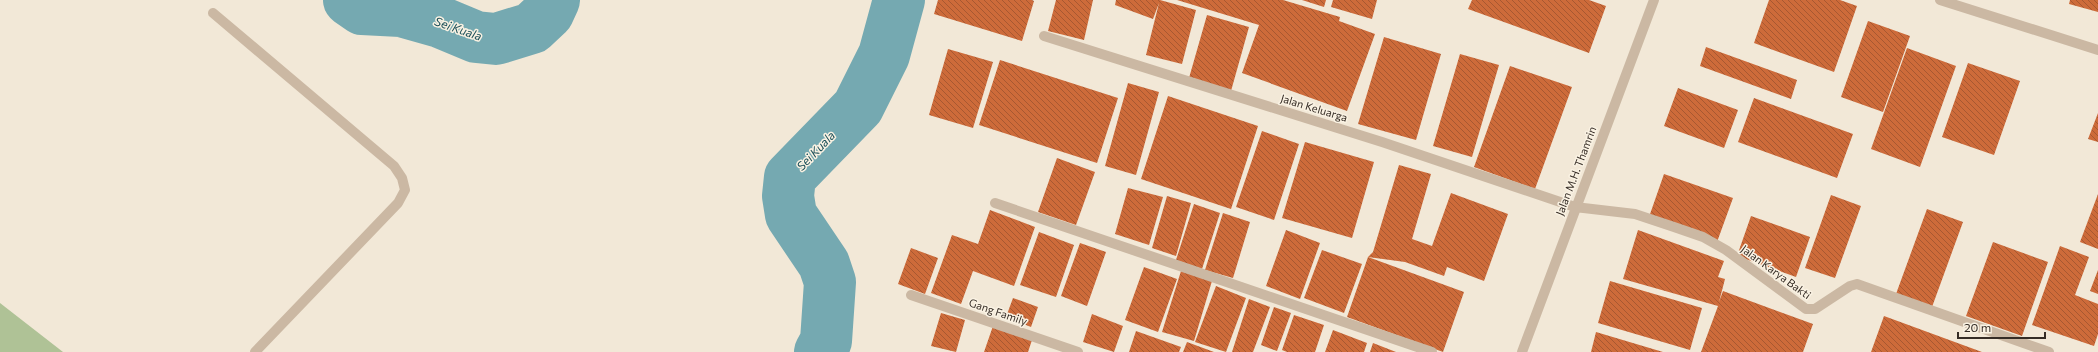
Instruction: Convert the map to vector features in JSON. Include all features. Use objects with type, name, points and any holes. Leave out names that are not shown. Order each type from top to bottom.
[{"type":"street","name":"Jalan M.H. Thamrin","points":[[1522,352],[1575,207],[1654,0]]},
{"type":"street","points":[[1940,0],[2098,50]]},
{"type":"street","points":[[213,13],[394,166],[402,178],[405,190],[398,203],[255,352]]},
{"type":"street","name":"Jalan Keluarga","points":[[1044,36],[1382,142],[1575,207]]},
{"type":"street","points":[[995,203],[1432,352]]},
{"type":"street","name":"Jalan Karya Bakti","points":[[1575,207],[1635,214],[1703,237],[1726,250],[1806,310],[1815,309],[1850,286],[1857,284],[2049,352]]},
{"type":"street","name":"Gang Family","points":[[911,295],[1078,352]]},
{"type":"green space","points":[[0,303],[63,352],[0,352]]},
{"type":"building","points":[[938,0],[1034,1],[1022,41],[934,14]]},
{"type":"building","points":[[1056,0],[1093,0],[1084,40],[1048,31]]},
{"type":"building","points":[[1116,0],[1160,0],[1196,10],[1182,64],[1146,55],[1159,3],[1153,19],[1115,5]]},
{"type":"building","points":[[1177,0],[1283,0],[1340,17],[1339,21],[1375,34],[1347,111],[1242,73],[1259,25]]},
{"type":"building","points":[[1302,0],[1326,0],[1324,7]]},
{"type":"building","points":[[1333,0],[1377,0],[1372,19],[1331,7]]},
{"type":"building","points":[[1472,0],[1589,0],[1606,6],[1589,53],[1468,9]]},
{"type":"building","points":[[1769,0],[1840,0],[1857,6],[1834,72],[1754,43]]},
{"type":"building","points":[[2070,0],[2098,0],[2098,12],[2069,4]]},
{"type":"building","points":[[1207,15],[1249,27],[1231,91],[1189,78]]},
{"type":"building","points":[[1868,21],[1910,36],[1883,112],[1841,97]]},
{"type":"building","points":[[1384,37],[1441,54],[1416,140],[1358,124]]},
{"type":"building","points":[[1706,47],[1797,80],[1791,99],[1700,66]]},
{"type":"building","points":[[1907,48],[1956,66],[1920,167],[1871,149]]},
{"type":"building","points":[[948,49],[993,62],[973,128],[929,115]]},
{"type":"building","points":[[1460,54],[1499,65],[1472,157],[1433,146]]},
{"type":"building","points":[[1000,60],[1118,98],[1097,163],[979,125]]},
{"type":"building","points":[[1968,63],[2020,81],[1994,155],[1942,137]]},
{"type":"building","points":[[1510,66],[1572,87],[1535,189],[1474,167]]},
{"type":"building","points":[[1128,83],[1159,92],[1136,175],[1105,166]]},
{"type":"building","points":[[1678,88],[1738,110],[1724,148],[1664,126]]},
{"type":"building","points":[[1168,96],[1258,126],[1231,209],[1141,179]]},
{"type":"building","points":[[1754,98],[1853,134],[1837,178],[1738,142]]},
{"type":"building","points":[[2098,113],[2098,142],[2088,139]]},
{"type":"building","points":[[1262,131],[1299,144],[1274,220],[1236,207]]},
{"type":"building","points":[[1305,142],[1374,162],[1352,238],[1282,218]]},
{"type":"building","points":[[1057,158],[1095,172],[1076,225],[1038,212]]},
{"type":"building","points":[[1399,165],[1431,174],[1412,239],[1432,246],[1451,193],[1508,214],[1484,281],[1447,267],[1444,276],[1405,262],[1368,257],[1373,252]]},
{"type":"building","points":[[1664,174],[1733,198],[1717,242],[1649,217]]},
{"type":"building","points":[[1128,188],[1163,197],[1149,245],[1115,234]]},
{"type":"building","points":[[2098,194],[2098,249],[2080,242]]},
{"type":"building","points":[[1831,195],[1861,206],[1835,278],[1805,268]]},
{"type":"building","points":[[1167,196],[1191,203],[1176,256],[1152,248]]},
{"type":"building","points":[[1194,204],[1220,213],[1202,269],[1176,260]]},
{"type":"building","points":[[1927,209],[1963,222],[1932,307],[1896,294]]},
{"type":"building","points":[[990,210],[1035,227],[1014,286],[973,271],[961,304],[931,293],[952,235],[978,244]]},
{"type":"building","points":[[1223,213],[1250,222],[1233,278],[1205,270]]},
{"type":"building","points":[[1751,216],[1810,237],[1796,277],[1737,256]]},
{"type":"building","points":[[1286,230],[1320,243],[1300,299],[1266,286]]},
{"type":"building","points":[[1638,230],[1724,261],[1718,277],[1725,279],[1719,302],[1723,291],[1813,324],[1803,352],[1701,352],[1718,306],[1623,279]]},
{"type":"building","points":[[1039,232],[1074,245],[1056,297],[1020,285]]},
{"type":"building","points":[[1993,242],[2048,262],[2022,336],[1966,316]]},
{"type":"building","points":[[1080,243],[1106,252],[1087,306],[1061,296]]},
{"type":"building","points":[[2060,246],[2089,257],[2075,295],[2098,304],[2098,334],[2094,346],[2032,325]]},
{"type":"building","points":[[911,248],[938,258],[925,294],[898,284]]},
{"type":"building","points":[[1322,250],[1362,264],[1344,313],[1304,298]]},
{"type":"building","points":[[1368,257],[1464,292],[1443,352],[1347,317]]},
{"type":"building","points":[[1144,267],[1177,279],[1158,332],[1125,320]]},
{"type":"building","points":[[2098,270],[2098,294],[2090,291]]},
{"type":"building","points":[[1181,271],[1212,281],[1194,341],[1162,332]]},
{"type":"building","points":[[1610,281],[1702,308],[1690,350],[1598,323]]},
{"type":"building","points":[[1216,286],[1246,298],[1226,352],[1195,342]]},
{"type":"building","points":[[1013,298],[1038,307],[1031,327],[1006,317]]},
{"type":"building","points":[[1249,299],[1270,307],[1253,352],[1232,352]]},
{"type":"building","points":[[1274,307],[1291,313],[1277,351],[1261,345]]},
{"type":"building","points":[[941,313],[965,320],[956,352],[931,346]]},
{"type":"building","points":[[1092,314],[1123,326],[1114,352],[1083,342]]},
{"type":"building","points":[[1294,315],[1324,325],[1315,352],[1287,352],[1282,350]]},
{"type":"building","points":[[1884,316],[1982,352],[1871,352]]},
{"type":"building","points":[[993,326],[1032,340],[1028,352],[984,352]]},
{"type":"building","points":[[1333,330],[1367,343],[1364,352],[1325,352]]},
{"type":"building","points":[[1136,331],[1181,347],[1179,352],[1129,352]]},
{"type":"building","points":[[1596,332],[1663,352],[1591,352]]},
{"type":"building","points":[[1187,342],[1214,352],[1183,352]]},
{"type":"building","points":[[1373,343],[1396,352],[1370,352]]},
{"type":"waterway","name":"Sei Kuala","points":[[349,0],[362,9],[401,11],[440,22],[476,37],[496,39],[532,28],[548,13],[554,0]]},
{"type":"waterway","name":"Sei Kuala","points":[[820,352],[826,341],[830,282],[824,264],[791,215],[788,196],[790,177],[858,107],[884,55],[899,0]]}]
